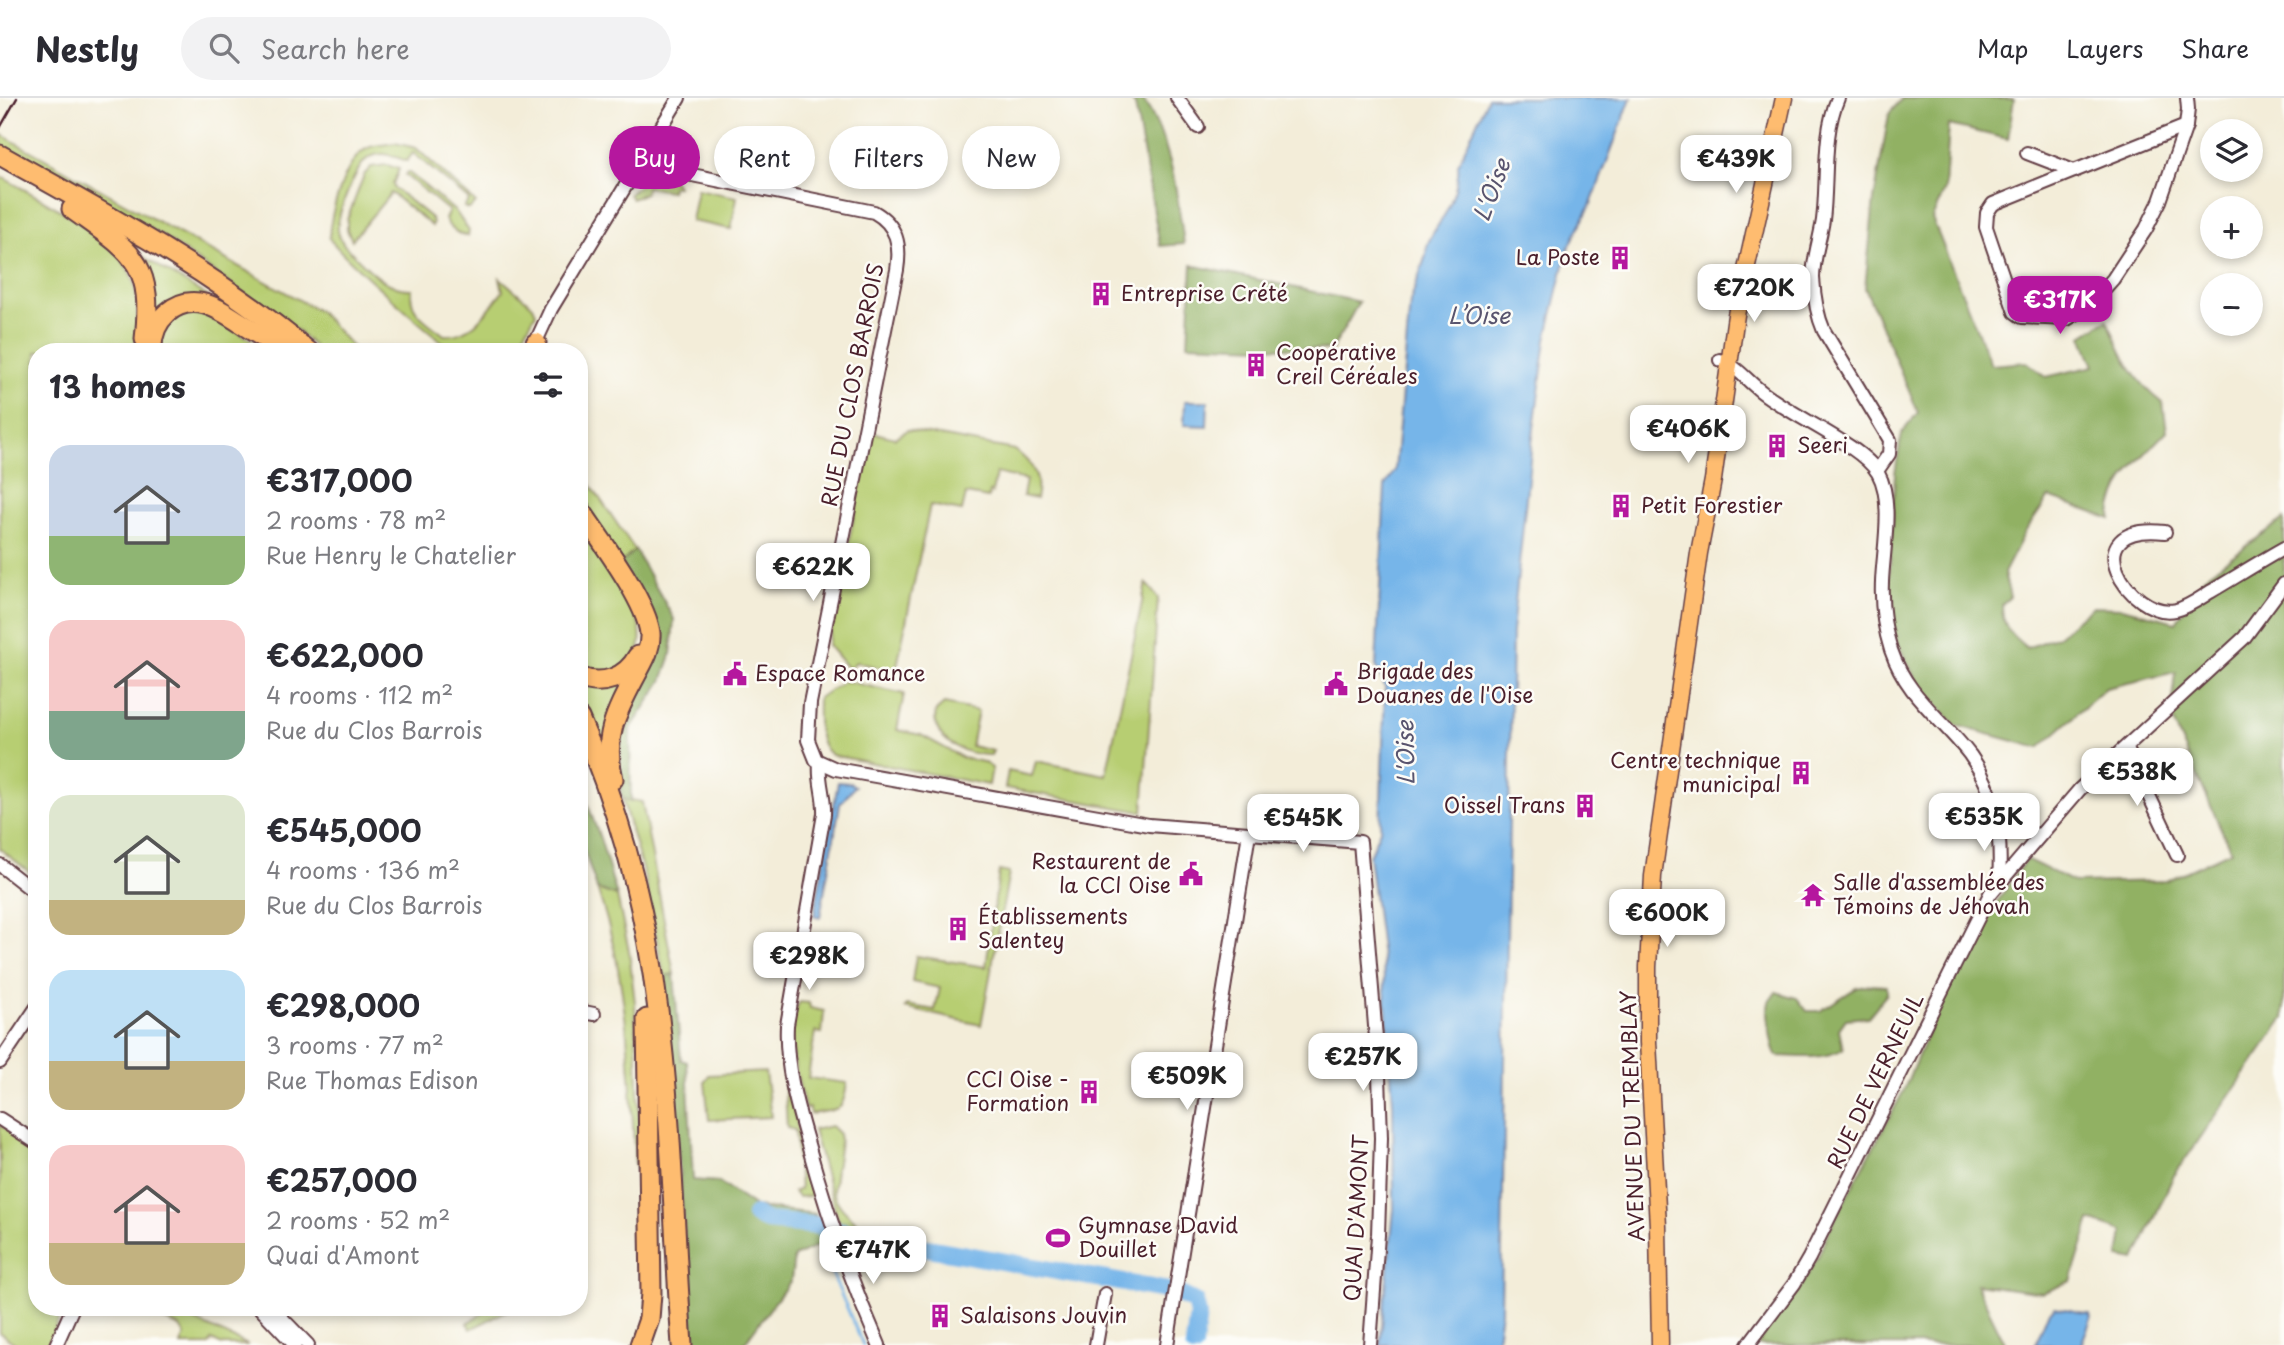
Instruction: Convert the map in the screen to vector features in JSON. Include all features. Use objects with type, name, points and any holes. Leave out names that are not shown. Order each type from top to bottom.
[{"type":"highway","points":[[0,155],[172,252],[249,304],[299,343]]},
{"type":"highway","points":[[0,169],[203,286],[277,343]]},
{"type":"highway","points":[[72,209],[125,250],[141,270],[148,298],[146,343]]},
{"type":"highway","points":[[153,343],[153,336],[163,317],[174,308],[192,302],[218,309],[274,343]]},
{"type":"highway","points":[[588,522],[637,597],[649,628],[648,650],[616,713],[608,745],[611,771],[649,946],[660,1027],[682,1345]]},
{"type":"highway","points":[[588,534],[633,601],[644,635],[637,658],[622,674],[598,681],[588,679]]},
{"type":"highway","points":[[588,741],[614,808],[633,873]]},
{"type":"highway","points":[[588,775],[605,821],[623,884],[638,956],[647,1019],[669,1345]]},
{"type":"highway","points":[[640,1345],[648,1325],[651,1298],[647,1019]]},
{"type":"main road","name":"AVENUE DU TREMBLAY","points":[[1660,1345],[1658,1226],[1648,1055],[1651,911],[1659,831],[1728,363],[1738,305],[1784,98]]},
{"type":"street","points":[[662,126],[679,98]]},
{"type":"street","points":[[1177,98],[1198,127]]},
{"type":"street","points":[[1838,98],[1830,125],[1823,224],[1814,264],[1814,287],[1819,316],[1825,331],[1890,440],[1889,454],[1877,471]]},
{"type":"street","points":[[2186,125],[1997,201],[1987,213],[1987,232],[2015,312],[2022,317],[2057,320],[2073,317],[2089,306],[2107,286],[2133,251],[2156,210],[2186,125],[2189,109],[2187,98]]},
{"type":"street","points":[[2027,153],[2074,171]]},
{"type":"street","name":"RUE DU CLOS BARROIS","points":[[700,177],[874,212],[888,222],[897,237],[899,248],[897,270],[808,711],[808,740],[813,756],[820,764],[824,814],[787,1024],[786,1043],[798,1108],[831,1220],[878,1345]]},
{"type":"street","points":[[533,343],[623,189]]},
{"type":"street","points":[[1728,363],[1785,409],[1862,455],[1877,471],[1885,496],[1882,596],[1891,649],[1911,690],[1965,749],[1988,788],[1999,824],[1999,881]]},
{"type":"street","points":[[1726,382],[1757,388]]},
{"type":"street","points":[[2165,532],[2145,531],[2125,536],[2116,545],[2114,553],[2119,570],[2134,595],[2151,606],[2166,611],[2186,606],[2284,548]]},
{"type":"street","name":"RUE DE VERNEUIL","points":[[1748,1345],[1794,1284],[1809,1258],[1987,899],[1999,881],[2080,789],[2244,638],[2284,584]]},
{"type":"street","points":[[2126,747],[2177,855]]},
{"type":"street","points":[[820,764],[1149,825],[1249,833],[1167,1345]]},
{"type":"street","points":[[1999,824],[2038,835]]},
{"type":"street","name":"QUAI D'AMONT","points":[[1249,833],[1360,842],[1381,1130],[1378,1235],[1370,1345]]},
{"type":"street","points":[[2,871],[28,888]]},
{"type":"street","points":[[588,1013],[594,1014]]},
{"type":"street","points":[[0,1062],[28,1022]]},
{"type":"street","points":[[0,1118],[28,1137]]},
{"type":"street","points":[[1096,1345],[1105,1294]]},
{"type":"street","points":[[56,1345],[69,1316]]},
{"type":"street","points":[[268,1316],[295,1345]]},
{"type":"street","points":[[280,1316],[308,1345]]},
{"type":"green space","points":[[1129,98],[1142,98],[1167,150],[1184,244],[1160,246],[1135,105]]},
{"type":"green space","points":[[1902,98],[2014,99],[2008,139],[1949,125],[1945,189],[1932,218],[1991,365],[2027,362],[2046,377],[2094,366],[2082,336],[2107,320],[2135,375],[2163,403],[2167,431],[2130,470],[2117,493],[2111,519],[2049,497],[2025,532],[2004,573],[2010,597],[2002,604],[2002,612],[2011,634],[2027,648],[2058,636],[2092,607],[2122,608],[2176,622],[2205,576],[2284,519],[2284,1018],[2173,1177],[2135,1260],[2119,1257],[2123,1231],[2090,1220],[2071,1281],[2043,1293],[1976,1284],[2006,1345],[1756,1345],[1802,1284],[1818,1257],[1829,1230],[1903,1092],[1958,960],[2026,859],[2075,883],[2166,881],[2231,851],[2171,717],[2176,672],[2106,688],[2039,748],[1955,725],[1917,682],[1896,640],[1888,598],[1895,473],[1902,433],[1918,412],[1865,288],[1874,199],[1889,114]]},
{"type":"green space","points":[[2,135],[319,311],[349,343],[311,343],[299,332],[161,235],[0,149]]},
{"type":"green space","points":[[395,143],[416,148],[476,203],[469,209],[464,207],[469,200],[413,153],[407,161],[389,155],[375,155],[359,169],[340,214],[338,231],[345,246],[384,281],[393,286],[412,289],[411,297],[416,310],[444,335],[463,332],[485,314],[503,291],[500,278],[533,306],[536,313],[516,343],[445,343],[393,300],[329,238],[332,216],[346,175],[360,154],[374,146]]},
{"type":"green space","points":[[387,165],[399,169],[394,188],[431,218],[432,226],[391,193],[352,240],[347,230],[347,220],[364,175],[371,167]]},
{"type":"green space","points":[[408,172],[456,212],[469,231],[468,236],[446,222],[449,211],[405,175]]},
{"type":"green space","points":[[0,176],[58,208],[98,236],[115,252],[128,269],[135,287],[137,319],[135,343],[28,343],[28,871],[0,849]]},
{"type":"green space","points":[[635,189],[646,189],[645,193],[632,199],[629,194]]},
{"type":"green space","points":[[697,189],[737,197],[731,229],[691,221]]},
{"type":"green space","points":[[137,253],[207,296],[156,319]]},
{"type":"green space","points":[[1192,265],[1359,302],[1332,350],[1188,344]]},
{"type":"green space","points":[[195,306],[256,343],[157,343],[161,325]]},
{"type":"green space","points":[[907,430],[1015,450],[1027,460],[1034,471],[1036,499],[1023,496],[1026,480],[996,473],[992,493],[990,492],[988,498],[966,494],[962,511],[930,505],[896,671],[856,662],[848,669],[828,645],[871,432],[895,438]]},
{"type":"green space","points":[[588,481],[635,550],[621,563],[588,513]]},
{"type":"green space","points":[[588,538],[621,586],[638,621],[641,637],[638,651],[621,672],[588,673]]},
{"type":"green space","points":[[635,550],[674,619],[671,655],[662,681],[630,730],[631,802],[622,798],[618,759],[620,741],[630,706],[652,653],[621,563]]},
{"type":"green space","points":[[1146,583],[1158,598],[1143,812],[1005,788],[1008,771],[1032,776],[1036,761],[1106,775]]},
{"type":"green space","points":[[628,675],[600,755],[588,726],[588,681]]},
{"type":"green space","points":[[845,681],[904,694],[897,730],[921,735],[963,758],[983,762],[992,768],[989,785],[831,755],[820,736],[818,698]]},
{"type":"green space","points":[[944,704],[978,711],[971,746],[993,751],[991,755],[971,753],[944,738],[936,721],[936,711]]},
{"type":"green space","points":[[622,798],[642,802],[674,974],[664,976],[645,879]]},
{"type":"green space","points":[[588,805],[617,896],[597,889],[588,862]]},
{"type":"green space","points":[[999,871],[1009,873],[981,1025],[905,1008],[907,1005],[935,1010],[940,988],[912,982],[916,956],[986,967]]},
{"type":"green space","points":[[597,889],[617,896],[629,951],[635,1003],[641,1168],[635,1166],[622,991],[608,922]]},
{"type":"green space","points":[[674,974],[681,1060],[687,1062],[693,1180],[719,1182],[755,1207],[815,1214],[826,1242],[794,1257],[791,1280],[743,1345],[693,1345],[664,976]]},
{"type":"green space","points":[[1887,986],[1887,994],[1868,1017],[1846,1019],[1839,1029],[1843,1049],[1819,1056],[1777,1056],[1768,1014],[1769,1002],[1776,992],[1797,998],[1807,1011],[1820,1011],[1856,988]]},
{"type":"green space","points":[[800,1002],[809,1003],[810,1008],[824,1011],[822,1033],[815,1032],[808,1078],[847,1083],[844,1100],[834,1110],[811,1114],[809,1108],[805,1109],[791,1039],[794,1012]]},
{"type":"green space","points":[[765,1072],[771,1117],[709,1120],[705,1082],[709,1075]]},
{"type":"green space","points":[[784,1074],[815,1193],[810,1196],[798,1197],[794,1192],[800,1189],[795,1130],[787,1128]]},
{"type":"green space","points":[[0,1125],[28,1143],[28,1316],[60,1316],[48,1345],[17,1345],[0,1333]]},
{"type":"green space","points":[[831,1126],[839,1134],[840,1141],[833,1191],[841,1207],[862,1228],[839,1224],[813,1130]]},
{"type":"green space","points":[[155,1316],[185,1316],[248,1345],[222,1345],[212,1340],[209,1345],[181,1345],[185,1335],[180,1327]]},
{"type":"green space","points":[[478,1316],[496,1316],[471,1329],[467,1323]]},
{"type":"water","name":"L’Oise","points":[[1488,98],[1631,98],[1591,204],[1568,249],[1546,340],[1531,450],[1512,632],[1501,1312],[1496,1345],[1380,1345],[1394,1209],[1393,1103],[1383,965],[1369,856],[1380,830],[1385,687],[1376,666],[1385,486],[1395,470],[1410,302],[1428,244],[1453,196],[1458,164]]},
{"type":"water","points":[[1185,401],[1208,401],[1207,426],[1184,425]]},
{"type":"water","points":[[838,782],[855,786],[840,804],[820,917],[814,916]]},
{"type":"water","points":[[2055,1307],[2090,1314],[2091,1319],[2081,1345],[2035,1345],[2048,1313]]},
{"type":"waterway","points":[[755,1215],[767,1221],[822,1226],[866,1237],[1175,1292],[1195,1302],[1198,1314],[1194,1345]]},
{"type":"waterway","points":[[815,1225],[827,1262],[863,1345]]},
{"type":"railway","points":[[0,128],[17,98]]},
{"type":"place","name":"La Poste","points":[[1620,258]]},
{"type":"place","name":"Entreprise Crété","points":[[1101,294]]},
{"type":"place","name":"Coopérative Creil Céréales","points":[[1256,365]]},
{"type":"place","name":"Seeri","points":[[1777,446]]},
{"type":"place","name":"Petit Forestier","points":[[1621,506]]},
{"type":"place","name":"Espace Romance","points":[[735,674]]},
{"type":"place","name":"Brigade des Douanes de l'Oise","points":[[1336,684]]},
{"type":"place","name":"Centre technique municipal","points":[[1801,773]]},
{"type":"place","name":"Oissel Trans","points":[[1585,806]]},
{"type":"place","name":"Restaurent de la CCI Oise","points":[[1191,874]]},
{"type":"place","name":"Salle d'assemblée des Témoins de Jéhovah","points":[[1813,895]]},
{"type":"place","name":"Établissements Salentey","points":[[958,929]]},
{"type":"place","name":"CCI Oise - Formation","points":[[1089,1092]]},
{"type":"place","name":"Gymnase David Douillet","points":[[1058,1238]]},
{"type":"place","name":"Salaisons Jouvin","points":[[940,1316]]},
{"type":"water label","name":"L'Oise","points":[[1492,190]]},
{"type":"water label","name":"L'Oise","points":[[1406,753]]}]
